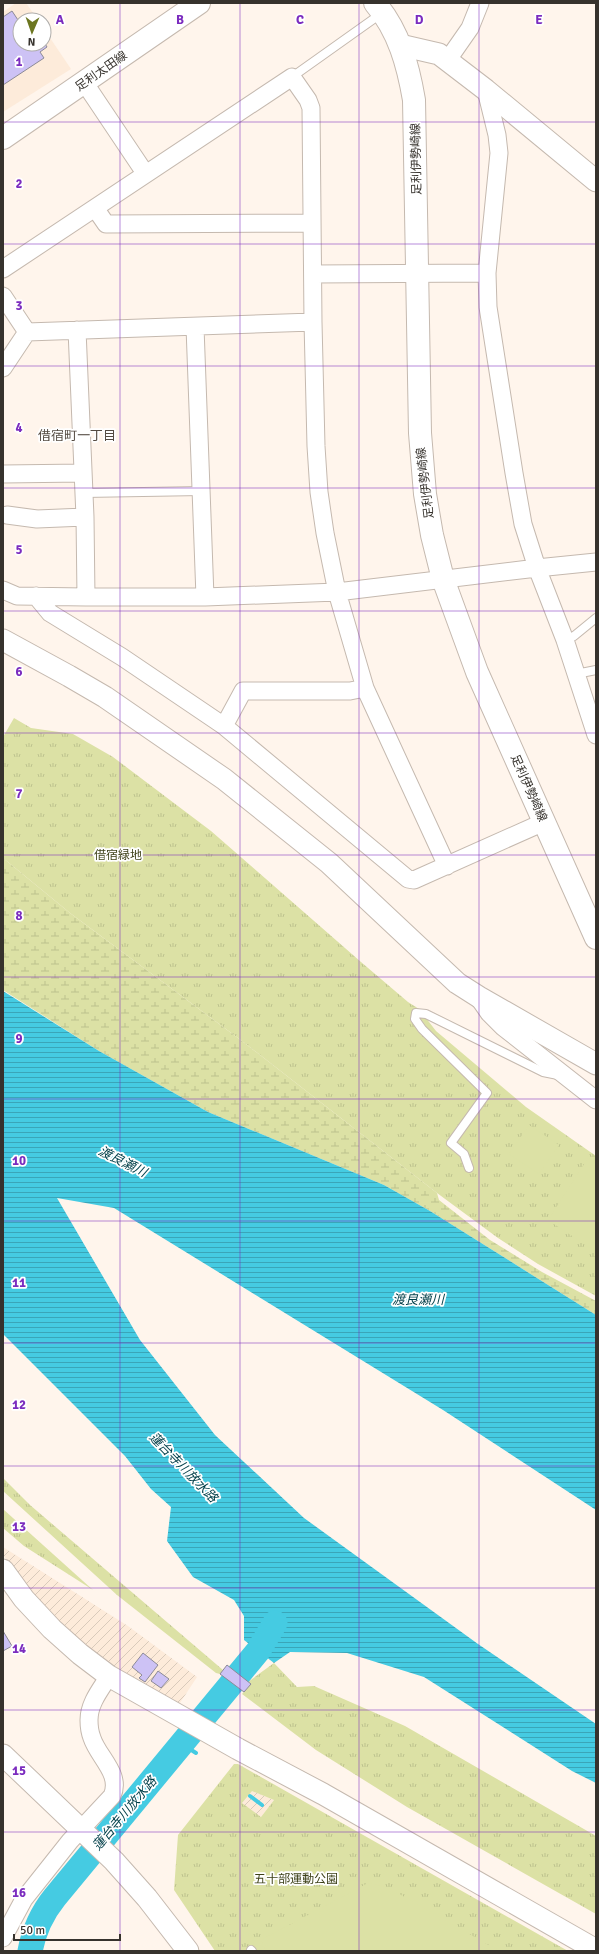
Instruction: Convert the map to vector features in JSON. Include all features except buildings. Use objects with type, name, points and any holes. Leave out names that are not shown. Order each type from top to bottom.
[{"type":"main road","name":"足利太田線","points":[[3,138],[199,3]]},
{"type":"main road","name":"足利伊勢崎線","points":[[379,8],[400,45],[407,64],[414,100],[420,441],[425,494],[432,535],[443,579],[468,650],[487,696],[595,933]]},
{"type":"street","points":[[447,61],[470,28],[480,3]]},
{"type":"street","points":[[400,45],[439,54],[486,90],[596,181]]},
{"type":"street","points":[[3,269],[145,173],[292,77],[308,100],[311,108],[313,322],[319,492],[324,533],[337,592],[365,688],[447,866]]},
{"type":"street","points":[[84,82],[145,173]]},
{"type":"street","points":[[486,90],[500,153],[487,273],[488,307],[514,473],[523,524],[537,568],[565,640],[576,674],[593,715],[596,736]]},
{"type":"street","points":[[94,208],[106,224],[312,223]]},
{"type":"street","points":[[313,274],[487,273]]},
{"type":"street","points":[[3,296],[27,332]]},
{"type":"street","points":[[27,332],[313,322]]},
{"type":"street","points":[[195,327],[205,597]]},
{"type":"street","points":[[77,330],[85,517],[86,597]]},
{"type":"street","points":[[3,368],[27,332]]},
{"type":"street","points":[[3,474],[83,473]]},
{"type":"street","points":[[7,515],[37,519],[85,517]]},
{"type":"street","points":[[3,590],[17,596],[86,597],[205,597],[337,592],[596,562]]},
{"type":"street","points":[[36,596],[50,613],[122,657],[224,726],[408,879],[414,880],[544,822]]},
{"type":"street","points":[[3,640],[70,676],[105,697],[224,779],[329,863],[457,983],[596,1064]]},
{"type":"street","points":[[224,726],[243,691],[350,690],[365,688]]},
{"type":"street","points":[[479,997],[489,1013],[503,1028],[596,1100]]},
{"type":"street","points":[[3,1570],[24,1599],[52,1629],[80,1654],[109,1676],[217,1737],[323,1794],[596,1950]]},
{"type":"street","points":[[3,1938],[24,1899],[86,1833],[116,1788],[113,1775],[92,1738],[89,1719],[93,1702],[109,1676]]},
{"type":"street","points":[[3,1755],[114,1861],[148,1898],[188,1951]]},
{"type":"lane","points":[[292,77],[379,8]]},
{"type":"lane","points":[[84,493],[202,491]]},
{"type":"lane","points":[[565,640],[574,636],[596,618]]},
{"type":"lane","points":[[576,674],[596,670]]},
{"type":"lane","points":[[469,1168],[464,1154],[451,1143],[487,1093],[422,1029],[415,1020],[416,1013],[426,1014],[543,1072],[568,1077]]},
{"type":"shaded area","points":[[16,3],[26,3],[32,12],[12,12],[12,52],[52,52],[52,41],[71,69],[3,112],[3,12]]},
{"type":"shaded area","points":[[3,1547],[128,1626],[197,1677],[178,1706],[100,1659],[44,1608],[3,1555]]},
{"type":"shaded area","points":[[251,1790],[274,1800],[261,1817],[241,1804]]},
{"type":"green space","name":"借宿緑地","points":[[14,718],[31,728],[73,734],[113,757],[211,831],[361,962],[408,1002],[419,1009],[436,1031],[526,1107],[596,1156],[596,1296],[538,1264],[498,1238],[437,1193],[242,1041],[70,913],[3,858],[3,737]]},
{"type":"green space","points":[[3,858],[70,913],[242,1041],[437,1193],[439,1200],[490,1240],[542,1272],[596,1301],[596,1315],[430,1211],[384,1185],[208,1112],[99,1051],[3,990]]},
{"type":"green space","points":[[529,1125],[559,1145],[539,1174],[509,1154]]},
{"type":"green space","points":[[588,1158],[596,1163],[596,1252],[548,1220]]},
{"type":"green space","points":[[3,1478],[30,1505],[223,1670],[220,1674],[216,1673],[117,1595],[3,1491]]},
{"type":"green space","points":[[3,1509],[93,1590],[24,1546],[3,1528]]},
{"type":"green space","points":[[274,1663],[297,1687],[314,1686],[405,1726],[596,1836],[596,1914],[407,1807],[316,1750],[242,1694],[251,1684],[248,1682]]},
{"type":"green space","name":"五十部運動公園","points":[[234,1764],[238,1764],[568,1951],[215,1951],[174,1890],[178,1835]],"holes":[[[252,1791],[274,1800],[261,1817],[242,1803]]]},
{"type":"green space","points":[[368,1883],[387,1887],[499,1951],[266,1951],[261,1940]]},
{"type":"water","name":"渡良瀬川","points":[[3,991],[99,1051],[208,1112],[384,1185],[430,1211],[596,1315],[596,1510],[443,1410],[114,1208],[57,1198],[140,1340],[215,1435],[304,1518],[478,1644],[596,1724],[596,1783],[572,1771],[424,1677],[347,1653],[290,1652],[274,1663],[244,1640],[244,1616],[234,1600],[193,1577],[167,1541],[171,1507],[151,1489],[125,1456],[3,1334]]},
{"type":"waterway","name":"蓮台寺川放水路","points":[[239,1674],[258,1651],[275,1623]]},
{"type":"waterway","name":"蓮台寺川放水路","points":[[30,1951],[36,1929],[50,1903],[232,1683]]},
{"type":"waterway","points":[[182,1744],[196,1753]]},
{"type":"waterway","points":[[250,1796],[262,1805]]},
{"type":"district","name":"借宿町一丁目","points":[[77,435]]}]
